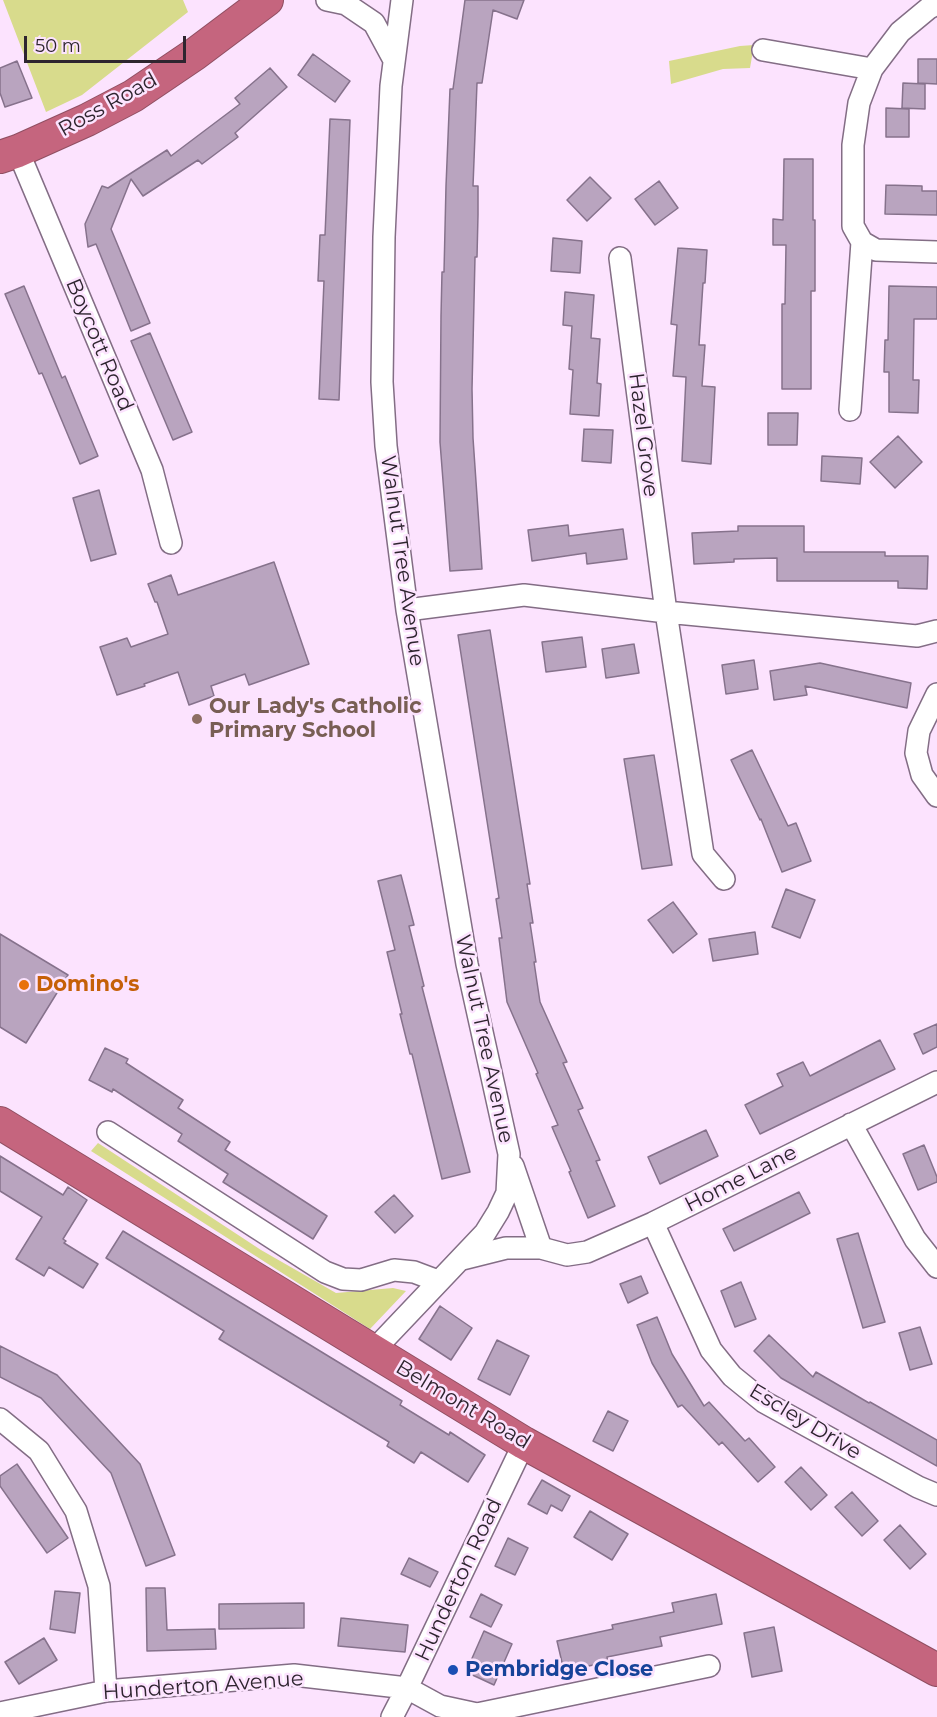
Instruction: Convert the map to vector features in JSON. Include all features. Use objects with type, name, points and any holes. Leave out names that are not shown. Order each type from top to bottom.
[{"type":"highway","name":"Ross Road","points":[[9,154],[87,120],[133,96],[271,0]]},
{"type":"highway","name":"Belmont Road","points":[[0,1123],[524,1443],[937,1670]]},
{"type":"street","points":[[327,0],[346,4],[374,23],[394,60]]},
{"type":"street","name":"Walnut Tree Avenue","points":[[373,1351],[484,1233],[507,1193],[509,1154],[466,964],[407,610],[386,446],[382,382],[384,237],[391,86],[402,0]]},
{"type":"street","points":[[937,4],[928,8],[900,32],[872,69],[859,103],[853,145],[853,226],[862,242],[876,250],[937,252]]},
{"type":"street","points":[[763,50],[872,69]]},
{"type":"street","name":"Boycott Road","points":[[9,154],[152,470],[171,543]]},
{"type":"street","points":[[850,410],[862,242]]},
{"type":"street","name":"Hazel Grove","points":[[620,258],[666,612],[703,854],[724,879]]},
{"type":"street","points":[[407,610],[524,595],[666,612],[917,636],[937,631]]},
{"type":"street","points":[[937,694],[919,731],[916,753],[922,775],[937,796]]},
{"type":"street","name":"Home Lane","points":[[462,1259],[506,1248],[541,1248],[567,1255],[587,1252],[653,1223],[937,1082]]},
{"type":"street","points":[[851,1124],[915,1239],[937,1267]]},
{"type":"street","points":[[108,1132],[325,1272],[343,1279],[361,1280],[394,1270],[414,1272],[438,1281]]},
{"type":"street","points":[[509,1154],[541,1248]]},
{"type":"street","name":"Escley Drive","points":[[653,1223],[711,1350],[732,1376],[764,1402],[907,1481],[937,1495]]},
{"type":"street","points":[[0,1419],[39,1451],[76,1510],[99,1586],[106,1692]]},
{"type":"street","name":"Hunderton Road","points":[[392,1717],[524,1443]]},
{"type":"street","points":[[407,1688],[440,1706],[477,1714],[709,1666]]},
{"type":"street","name":"Hunderton Avenue","points":[[0,1713],[106,1692],[294,1675],[407,1688]]},
{"type":"green space","points":[[3,0],[183,0],[188,12],[82,95],[46,112]]},
{"type":"green space","points":[[754,45],[750,68],[723,69],[671,84],[669,61]]},
{"type":"green space","points":[[98,1143],[261,1250],[336,1293],[393,1288],[406,1291],[370,1329],[91,1151]]},
{"type":"building","points":[[465,0],[524,0],[517,19],[493,10],[482,83],[477,83],[473,186],[478,186],[478,215],[472,389],[482,569],[450,571],[440,442],[442,272],[444,272],[450,89],[453,89]]},
{"type":"building","points":[[313,54],[350,81],[335,102],[298,75]]},
{"type":"building","points":[[918,59],[937,59],[937,84],[918,83]]},
{"type":"building","points":[[17,61],[32,98],[5,107],[0,93],[0,68]]},
{"type":"building","points":[[270,68],[287,87],[235,133],[238,137],[202,164],[198,160],[143,196],[131,179],[111,229],[150,323],[131,331],[96,244],[88,247],[85,224],[102,186],[108,188],[167,150],[171,156],[240,104],[235,98]]},
{"type":"building","points":[[903,83],[925,84],[925,109],[902,108]]},
{"type":"building","points":[[886,108],[909,109],[909,137],[886,137]]},
{"type":"building","points":[[330,119],[350,120],[339,400],[319,399],[324,281],[318,281],[320,235],[325,235]]},
{"type":"building","points":[[784,159],[813,159],[815,291],[811,291],[811,389],[782,389],[782,304],[785,304],[786,245],[773,245],[773,219],[783,220]]},
{"type":"building","points":[[590,177],[611,198],[587,221],[567,200]]},
{"type":"building","points":[[659,181],[678,208],[655,225],[635,199]]},
{"type":"building","points":[[886,185],[922,186],[922,191],[937,191],[937,215],[885,214]]},
{"type":"building","points":[[553,238],[582,241],[580,273],[551,271]]},
{"type":"building","points":[[678,248],[707,250],[699,345],[705,345],[702,386],[715,387],[711,464],[682,461],[686,377],[673,376],[677,325],[671,324]]},
{"type":"building","points":[[24,286],[62,378],[65,376],[98,456],[80,464],[42,373],[39,374],[5,294]]},
{"type":"building","points":[[889,286],[937,287],[937,319],[914,319],[913,380],[919,380],[918,413],[889,412],[889,372],[884,372],[885,340],[888,340]]},
{"type":"building","points":[[565,292],[594,295],[591,338],[600,339],[597,383],[601,384],[599,416],[570,414],[573,370],[569,369],[572,326],[563,325]]},
{"type":"building","points":[[150,333],[192,432],[173,440],[131,341]]},
{"type":"building","points":[[768,413],[798,413],[797,445],[768,445]]},
{"type":"building","points":[[584,429],[613,430],[611,463],[582,461]]},
{"type":"building","points":[[898,436],[922,462],[895,488],[870,462]]},
{"type":"building","points":[[822,456],[862,458],[860,484],[821,481]]},
{"type":"building","points":[[99,490],[116,554],[91,561],[73,498]]},
{"type":"building","points":[[568,525],[569,536],[623,529],[627,559],[587,564],[586,553],[532,561],[528,530]]},
{"type":"building","points":[[738,526],[804,526],[804,552],[885,552],[885,556],[928,556],[927,589],[898,588],[898,581],[777,581],[777,558],[734,559],[734,562],[694,564],[692,533],[738,531]]},
{"type":"building","points":[[274,562],[309,664],[249,685],[245,674],[211,686],[214,696],[189,705],[178,672],[117,695],[100,647],[127,638],[131,647],[168,634],[148,584],[171,575],[178,595]]},
{"type":"building","points":[[490,630],[530,884],[527,884],[533,923],[530,923],[540,1002],[567,1062],[563,1063],[583,1108],[578,1110],[600,1160],[596,1161],[615,1206],[588,1218],[552,1127],[558,1125],[507,1002],[499,938],[502,938],[496,899],[499,898],[458,635]]},
{"type":"building","points":[[582,637],[586,667],[546,672],[542,642]]},
{"type":"building","points":[[634,644],[639,673],[606,678],[602,649]]},
{"type":"building","points":[[754,660],[758,689],[726,694],[722,665]]},
{"type":"building","points":[[820,663],[911,683],[907,708],[805,686],[807,695],[774,700],[770,671]]},
{"type":"building","points":[[752,750],[788,826],[796,823],[811,861],[782,872],[761,819],[731,760]]},
{"type":"building","points":[[654,755],[672,865],[642,869],[624,759]]},
{"type":"building","points":[[401,875],[414,925],[409,926],[424,986],[422,987],[470,1172],[442,1179],[400,1014],[402,1014],[387,952],[395,950],[378,881]]},
{"type":"building","points":[[786,889],[815,900],[800,938],[772,927]]},
{"type":"building","points":[[673,902],[697,934],[673,953],[648,920]]},
{"type":"building","points":[[755,932],[758,954],[713,961],[709,939]]},
{"type":"building","points":[[0,934],[68,975],[26,1043],[0,1027]]},
{"type":"building","points":[[937,1024],[937,1047],[923,1054],[914,1034]]},
{"type":"building","points":[[880,1040],[895,1069],[760,1134],[745,1105],[783,1086],[777,1074],[803,1062],[810,1076]]},
{"type":"building","points":[[105,1048],[128,1059],[126,1063],[183,1100],[178,1108],[230,1142],[225,1150],[327,1216],[313,1239],[223,1182],[228,1174],[178,1141],[182,1134],[113,1089],[112,1092],[89,1080]]},
{"type":"building","points":[[706,1130],[718,1156],[660,1184],[648,1157]]},
{"type":"building","points":[[924,1145],[937,1182],[918,1190],[903,1154]]},
{"type":"building","points":[[0,1156],[63,1195],[68,1187],[87,1200],[63,1239],[66,1241],[64,1243],[98,1264],[83,1288],[49,1267],[44,1276],[16,1259],[42,1217],[0,1191]]},
{"type":"building","points":[[799,1192],[810,1213],[734,1251],[723,1229]]},
{"type":"building","points":[[394,1195],[413,1216],[395,1233],[375,1212]]},
{"type":"building","points":[[123,1231],[402,1401],[400,1405],[449,1435],[450,1432],[485,1455],[468,1482],[421,1452],[414,1463],[387,1446],[389,1442],[219,1339],[224,1331],[106,1258]]},
{"type":"building","points":[[858,1233],[885,1322],[863,1328],[837,1239]]},
{"type":"building","points":[[641,1276],[648,1293],[628,1303],[620,1284]]},
{"type":"building","points":[[741,1282],[756,1319],[735,1327],[721,1291]]},
{"type":"building","points":[[440,1306],[472,1328],[451,1360],[419,1339]]},
{"type":"building","points":[[657,1317],[672,1354],[704,1406],[709,1402],[745,1441],[749,1438],[775,1467],[758,1482],[722,1442],[719,1445],[682,1405],[678,1407],[652,1363],[637,1325]]},
{"type":"building","points":[[920,1327],[932,1364],[910,1370],[899,1333]]},
{"type":"building","points":[[769,1335],[813,1377],[816,1372],[937,1440],[937,1466],[781,1378],[754,1351]]},
{"type":"building","points":[[497,1340],[529,1356],[510,1395],[478,1379]]},
{"type":"building","points":[[0,1346],[57,1375],[140,1464],[175,1555],[146,1566],[111,1473],[41,1398],[0,1377]]},
{"type":"building","points":[[608,1411],[628,1421],[613,1451],[593,1441]]},
{"type":"building","points":[[17,1464],[68,1538],[47,1553],[0,1486],[0,1476]]},
{"type":"building","points":[[801,1467],[827,1495],[811,1510],[785,1482]]},
{"type":"building","points":[[542,1480],[570,1496],[562,1511],[551,1505],[547,1514],[528,1504]]},
{"type":"building","points":[[852,1492],[878,1521],[862,1536],[835,1507]]},
{"type":"building","points":[[590,1511],[628,1534],[612,1560],[574,1537]]},
{"type":"building","points":[[900,1525],[926,1554],[910,1569],[884,1540]]},
{"type":"building","points":[[508,1538],[528,1548],[515,1575],[495,1566]]},
{"type":"building","points":[[409,1558],[438,1572],[430,1587],[401,1574]]},
{"type":"building","points":[[146,1588],[165,1588],[167,1630],[215,1629],[216,1649],[147,1651]]},
{"type":"building","points":[[55,1591],[80,1593],[75,1633],[50,1629]]},
{"type":"building","points":[[481,1594],[502,1605],[491,1627],[470,1617]]},
{"type":"building","points":[[716,1594],[722,1624],[660,1637],[662,1646],[607,1657],[608,1662],[564,1671],[557,1641],[613,1629],[612,1625],[674,1612],[672,1603]]},
{"type":"building","points":[[304,1603],[304,1628],[219,1629],[219,1604]]},
{"type":"building","points":[[341,1618],[408,1625],[405,1652],[338,1646]]},
{"type":"building","points":[[774,1627],[782,1671],[752,1677],[744,1633]]},
{"type":"building","points":[[484,1631],[512,1644],[494,1685],[466,1672]]},
{"type":"building","points":[[44,1638],[57,1660],[19,1684],[5,1662]]},
{"type":"place","name":"Our Lady's Catholic Primary School","points":[[197,719]]},
{"type":"place","name":"Domino's","points":[[24,985]]},
{"type":"place","name":"Pembridge Close","points":[[453,1670]]}]
